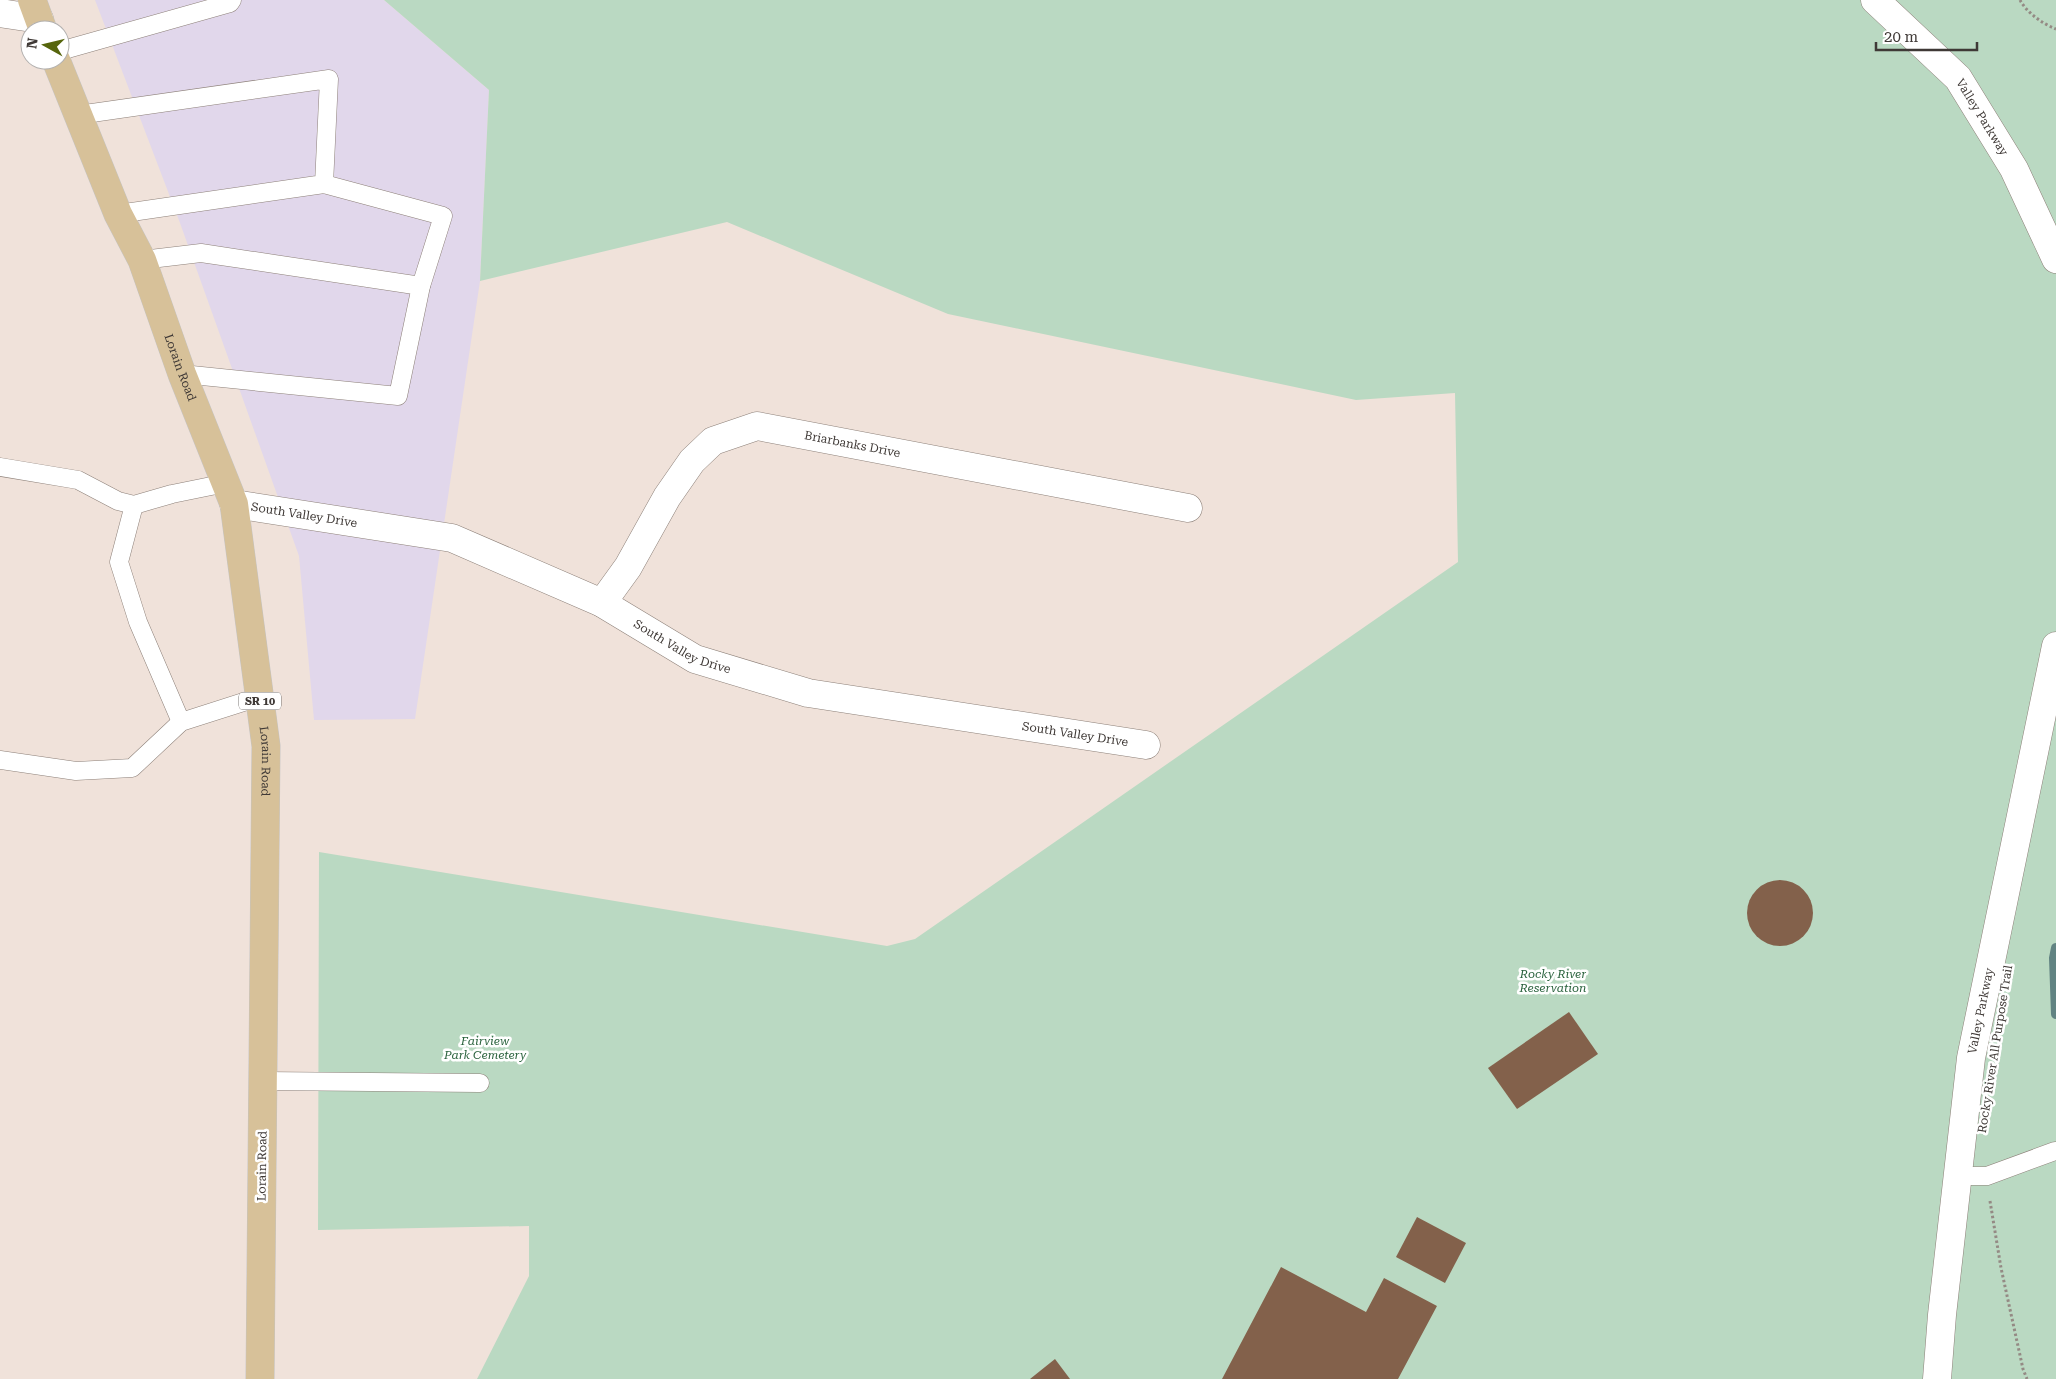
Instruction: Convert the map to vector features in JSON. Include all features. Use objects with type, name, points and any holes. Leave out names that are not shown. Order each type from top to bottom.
[{"type":"main road","name":"Lorain Road","points":[[60,70],[118,214],[142,260],[182,374],[230,493],[266,746],[260,1379]]},
{"type":"street","name":"Valley Parkway","points":[[1875,0],[1958,78],[2014,169],[2056,259]]},
{"type":"street","points":[[0,13],[38,16]]},
{"type":"street","name":"Briarbanks Drive","points":[[602,603],[628,567],[667,497],[692,461],[713,441],[757,426],[1188,508]]},
{"type":"street","name":"South Valley Drive","points":[[230,493],[452,538],[602,603],[695,659],[808,693],[1146,745]]},
{"type":"street","name":"Valley Parkway","points":[[1938,1379],[1942,1315],[1971,1058],[2056,646]]},
{"type":"lane","points":[[70,48],[230,3],[232,0]]},
{"type":"lane","points":[[78,115],[329,79],[324,184]]},
{"type":"lane","points":[[118,214],[324,184],[442,216],[421,286],[398,396],[182,374]]},
{"type":"lane","points":[[142,260],[201,253],[421,286]]},
{"type":"lane","points":[[0,466],[78,480],[118,501],[134,505],[172,494],[230,493]]},
{"type":"lane","points":[[134,505],[118,562],[138,622],[180,722]]},
{"type":"lane","points":[[0,760],[76,771],[132,768],[180,722],[259,697]]},
{"type":"lane","points":[[263,1081],[480,1083]]},
{"type":"lane","points":[[1958,1176],[1987,1176],[2055,1151]]},
{"type":"path","points":[[2020,0],[2024,6],[2047,25],[2056,29]]},
{"type":"path","points":[[1987,1176],[2002,1268],[2023,1369],[2027,1379]]},
{"type":"shaded area","points":[[95,0],[384,0],[489,90],[480,281],[415,719],[314,720],[299,556],[180,223]]},
{"type":"green space","name":"Rocky River Reservation","points":[[384,0],[2056,0],[2056,1379],[477,1379],[529,1276],[529,1226],[318,1230],[319,852],[887,946],[915,939],[1458,562],[1455,393],[1356,400],[948,314],[727,222],[480,281],[489,90]]},
{"type":"building","points":[[1780,880],[1793,883],[1803,890],[1810,900],[1813,913],[1810,926],[1803,936],[1793,943],[1780,946],[1767,943],[1757,936],[1750,926],[1747,913],[1750,900],[1757,890],[1767,883]]},
{"type":"building","points":[[1569,1012],[1598,1054],[1517,1109],[1488,1068]]},
{"type":"building","points":[[1417,1217],[1466,1243],[1445,1283],[1396,1257]]},
{"type":"building","points":[[1281,1267],[1366,1312],[1384,1278],[1437,1306],[1398,1379],[1222,1379]]},
{"type":"building","points":[[1055,1359],[1070,1379],[1030,1379]]},
{"type":"waterway","points":[[2056,948],[2054,958],[2056,1014]]},
{"type":"park label","name":"Fairview Park Cemetery","points":[[485,1048]]}]
